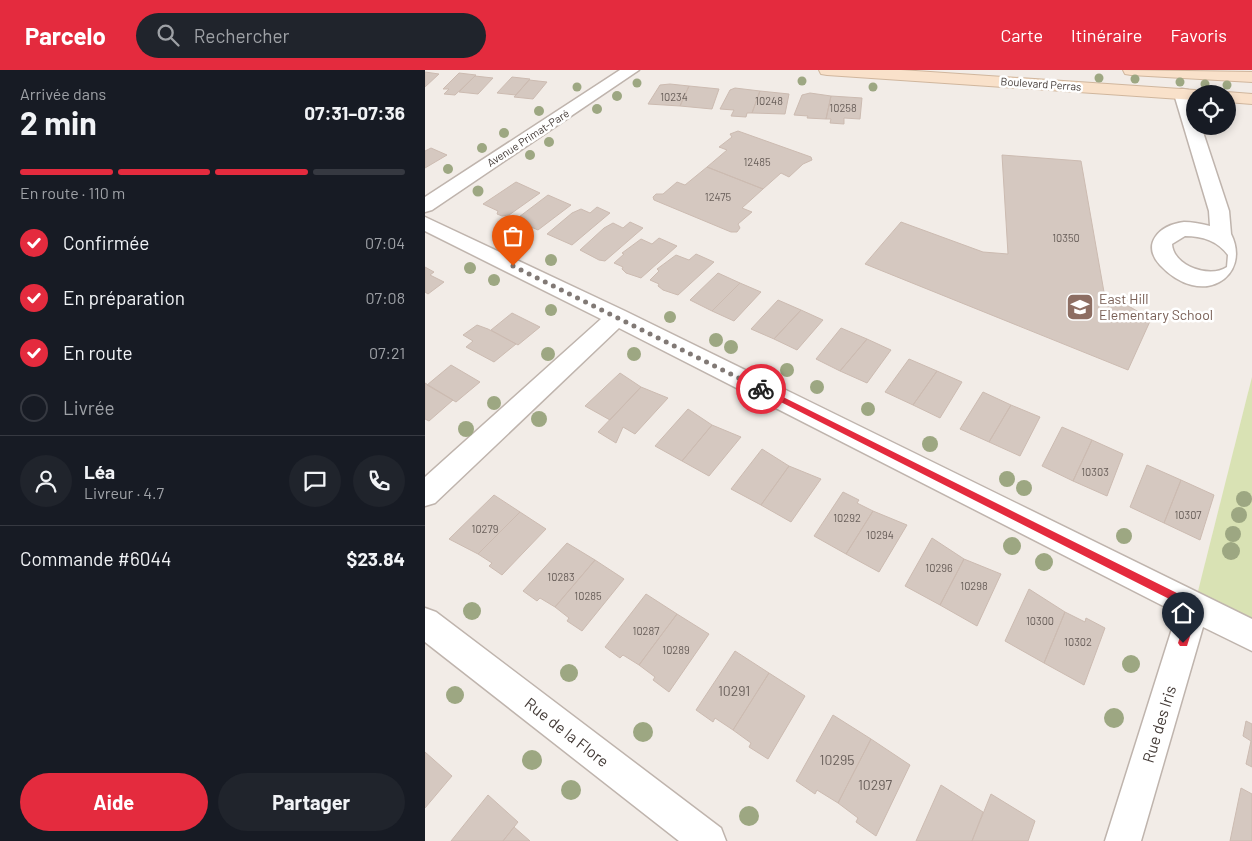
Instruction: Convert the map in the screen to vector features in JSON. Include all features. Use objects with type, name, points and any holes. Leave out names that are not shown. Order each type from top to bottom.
[{"type":"main road","name":"Boulevard Perras","points":[[827,70],[1186,95]]},
{"type":"main road","points":[[1131,70],[1252,77]]},
{"type":"main road","points":[[1236,98],[1252,99]]},
{"type":"street","name":"Avenue Primat-Paré","points":[[425,206],[631,70]]},
{"type":"street","points":[[1199,135],[1219,211],[1221,237]]},
{"type":"street","points":[[425,223],[1252,635]]},
{"type":"street","points":[[425,494],[617,317]]},
{"type":"street","name":"Rue des Iris","points":[[1123,841],[1194,607]]},
{"type":"street","name":"Rue de la Flore","points":[[425,623],[708,841]]},
{"type":"green space","points":[[1252,377],[1252,635],[1194,607]]},
{"type":"building","points":[[425,72],[439,74],[425,87]]},
{"type":"building","points":[[459,73],[476,75],[455,95],[444,94],[449,89],[443,89]]},
{"type":"building","points":[[475,76],[493,78],[478,94],[459,92]]},
{"type":"building","points":[[512,77],[530,79],[516,95],[497,93]]},
{"type":"building","points":[[529,80],[547,82],[533,99],[514,97]]},
{"type":"building","points":[[660,85],[689,86],[680,106],[648,104]]},
{"type":"building","points":[[689,86],[719,89],[712,109],[680,106]]},
{"type":"building","points":[[735,88],[760,91],[752,113],[747,113],[746,117],[731,116],[734,110],[720,109],[730,90]]},
{"type":"building","points":[[760,91],[789,94],[785,114],[752,113]]},
{"type":"building","points":[[810,93],[831,96],[826,119],[794,115],[802,95]]},
{"type":"building","points":[[831,96],[862,98],[860,119],[844,118],[844,124],[830,123],[831,119],[826,119]]},
{"type":"building","points":[[738,131],[811,157],[812,160],[803,164],[789,177],[781,173],[763,189],[707,167],[727,150],[719,147],[732,137],[730,134]]},
{"type":"building","points":[[431,148],[447,155],[425,168],[425,151]]},
{"type":"building","points":[[1002,155],[1081,161],[1104,292],[1151,319],[1128,370],[865,264],[901,222],[983,252],[1008,254]]},
{"type":"building","points":[[707,167],[763,189],[742,208],[752,212],[738,224],[740,228],[737,232],[731,232],[654,200],[653,197],[656,194],[663,194],[677,182],[685,185]]},
{"type":"building","points":[[516,182],[540,193],[509,215],[502,216],[497,214],[498,211],[483,204]]},
{"type":"building","points":[[548,195],[571,205],[538,230],[515,220]]},
{"type":"building","points":[[597,207],[610,213],[572,245],[547,234],[572,213],[581,209],[590,213]]},
{"type":"building","points":[[630,222],[643,228],[605,261],[599,260],[580,250],[604,228],[613,223],[623,228]]},
{"type":"building","points":[[659,238],[677,246],[641,278],[626,273],[622,269],[623,267],[614,263],[624,254],[622,253],[641,239],[652,244]]},
{"type":"building","points":[[696,254],[714,262],[678,295],[663,290],[658,286],[659,284],[650,280],[659,271],[657,269],[676,255],[689,260]]},
{"type":"building","points":[[425,267],[434,272],[430,275],[444,282],[428,294],[425,292]]},
{"type":"building","points":[[718,273],[740,283],[712,311],[690,300]]},
{"type":"building","points":[[740,283],[761,292],[734,321],[712,311]]},
{"type":"building","points":[[778,300],[801,310],[774,339],[751,329]]},
{"type":"building","points":[[801,310],[823,320],[797,350],[774,339]]},
{"type":"building","points":[[512,313],[540,327],[518,345],[491,330]]},
{"type":"building","points":[[477,325],[516,344],[494,362],[466,347],[473,341],[463,335]]},
{"type":"building","points":[[841,328],[867,339],[840,371],[816,359]]},
{"type":"building","points":[[867,339],[891,350],[867,383],[840,371]]},
{"type":"building","points":[[909,359],[937,371],[913,405],[885,392]]},
{"type":"building","points":[[451,365],[480,382],[456,402],[427,385]]},
{"type":"building","points":[[937,371],[962,382],[940,418],[913,405]]},
{"type":"building","points":[[620,373],[641,387],[610,420],[585,406]]},
{"type":"building","points":[[425,383],[453,400],[429,421],[425,419]]},
{"type":"building","points":[[641,387],[668,398],[635,434],[623,427],[616,443],[598,432]]},
{"type":"building","points":[[983,392],[1011,405],[989,442],[960,429]]},
{"type":"building","points":[[1011,405],[1040,417],[1020,456],[989,442]]},
{"type":"building","points":[[688,409],[712,425],[682,461],[655,446]]},
{"type":"building","points":[[712,425],[741,437],[709,476],[682,461]]},
{"type":"building","points":[[1062,427],[1092,440],[1073,481],[1042,466]]},
{"type":"building","points":[[1092,440],[1123,454],[1107,496],[1073,481]]},
{"type":"building","points":[[762,449],[789,466],[761,505],[731,489]]},
{"type":"building","points":[[1147,465],[1181,480],[1164,523],[1130,507]]},
{"type":"building","points":[[789,466],[821,479],[791,522],[761,505]]},
{"type":"building","points":[[1181,480],[1214,495],[1200,540],[1164,523]]},
{"type":"building","points":[[843,492],[859,500],[857,503],[873,511],[846,554],[814,536]]},
{"type":"building","points":[[494,495],[520,512],[478,554],[449,539]]},
{"type":"building","points":[[873,511],[907,525],[879,572],[846,554]]},
{"type":"building","points":[[520,512],[546,529],[502,575],[489,566],[492,563],[478,554]]},
{"type":"building","points":[[932,538],[964,559],[940,605],[905,586]]},
{"type":"building","points":[[567,543],[595,560],[555,607],[540,598],[537,601],[523,591]]},
{"type":"building","points":[[964,559],[1001,574],[977,626],[940,605]]},
{"type":"building","points":[[595,560],[624,579],[582,631],[567,621],[569,618],[555,607]]},
{"type":"building","points":[[1029,589],[1065,612],[1044,663],[1005,641]]},
{"type":"building","points":[[646,594],[677,614],[639,665],[623,655],[620,658],[605,647]]},
{"type":"building","points":[[1065,612],[1085,622],[1086,618],[1105,628],[1084,685],[1044,663]]},
{"type":"building","points":[[677,614],[709,634],[669,692],[653,680],[655,677],[639,665]]},
{"type":"building","points":[[735,651],[769,673],[733,730],[715,718],[713,722],[696,710]]},
{"type":"building","points":[[769,673],[805,696],[768,759],[749,747],[751,743],[733,730]]},
{"type":"building","points":[[833,715],[871,739],[838,803],[817,790],[815,794],[796,781]]},
{"type":"building","points":[[1246,721],[1252,724],[1252,767],[1246,764],[1251,741],[1243,736]]},
{"type":"building","points":[[871,739],[910,765],[876,836],[856,822],[858,818],[838,803]]},
{"type":"building","points":[[425,752],[452,776],[425,808]]},
{"type":"building","points":[[941,785],[983,812],[972,841],[916,841]]},
{"type":"building","points":[[1241,788],[1252,794],[1252,841],[1230,841]]},
{"type":"building","points":[[991,794],[1035,821],[1028,841],[972,841]]},
{"type":"building","points":[[488,795],[518,822],[503,841],[451,841]]},
{"type":"building","points":[[514,827],[530,841],[503,841]]},
{"type":"way so far","points":[[513,266],[761,389]]},
{"type":"place","name":"East Hill Elementary School","points":[[1080,307]]},
{"type":"route","points":[[761,389],[1194,607],[1183,643]]}]
